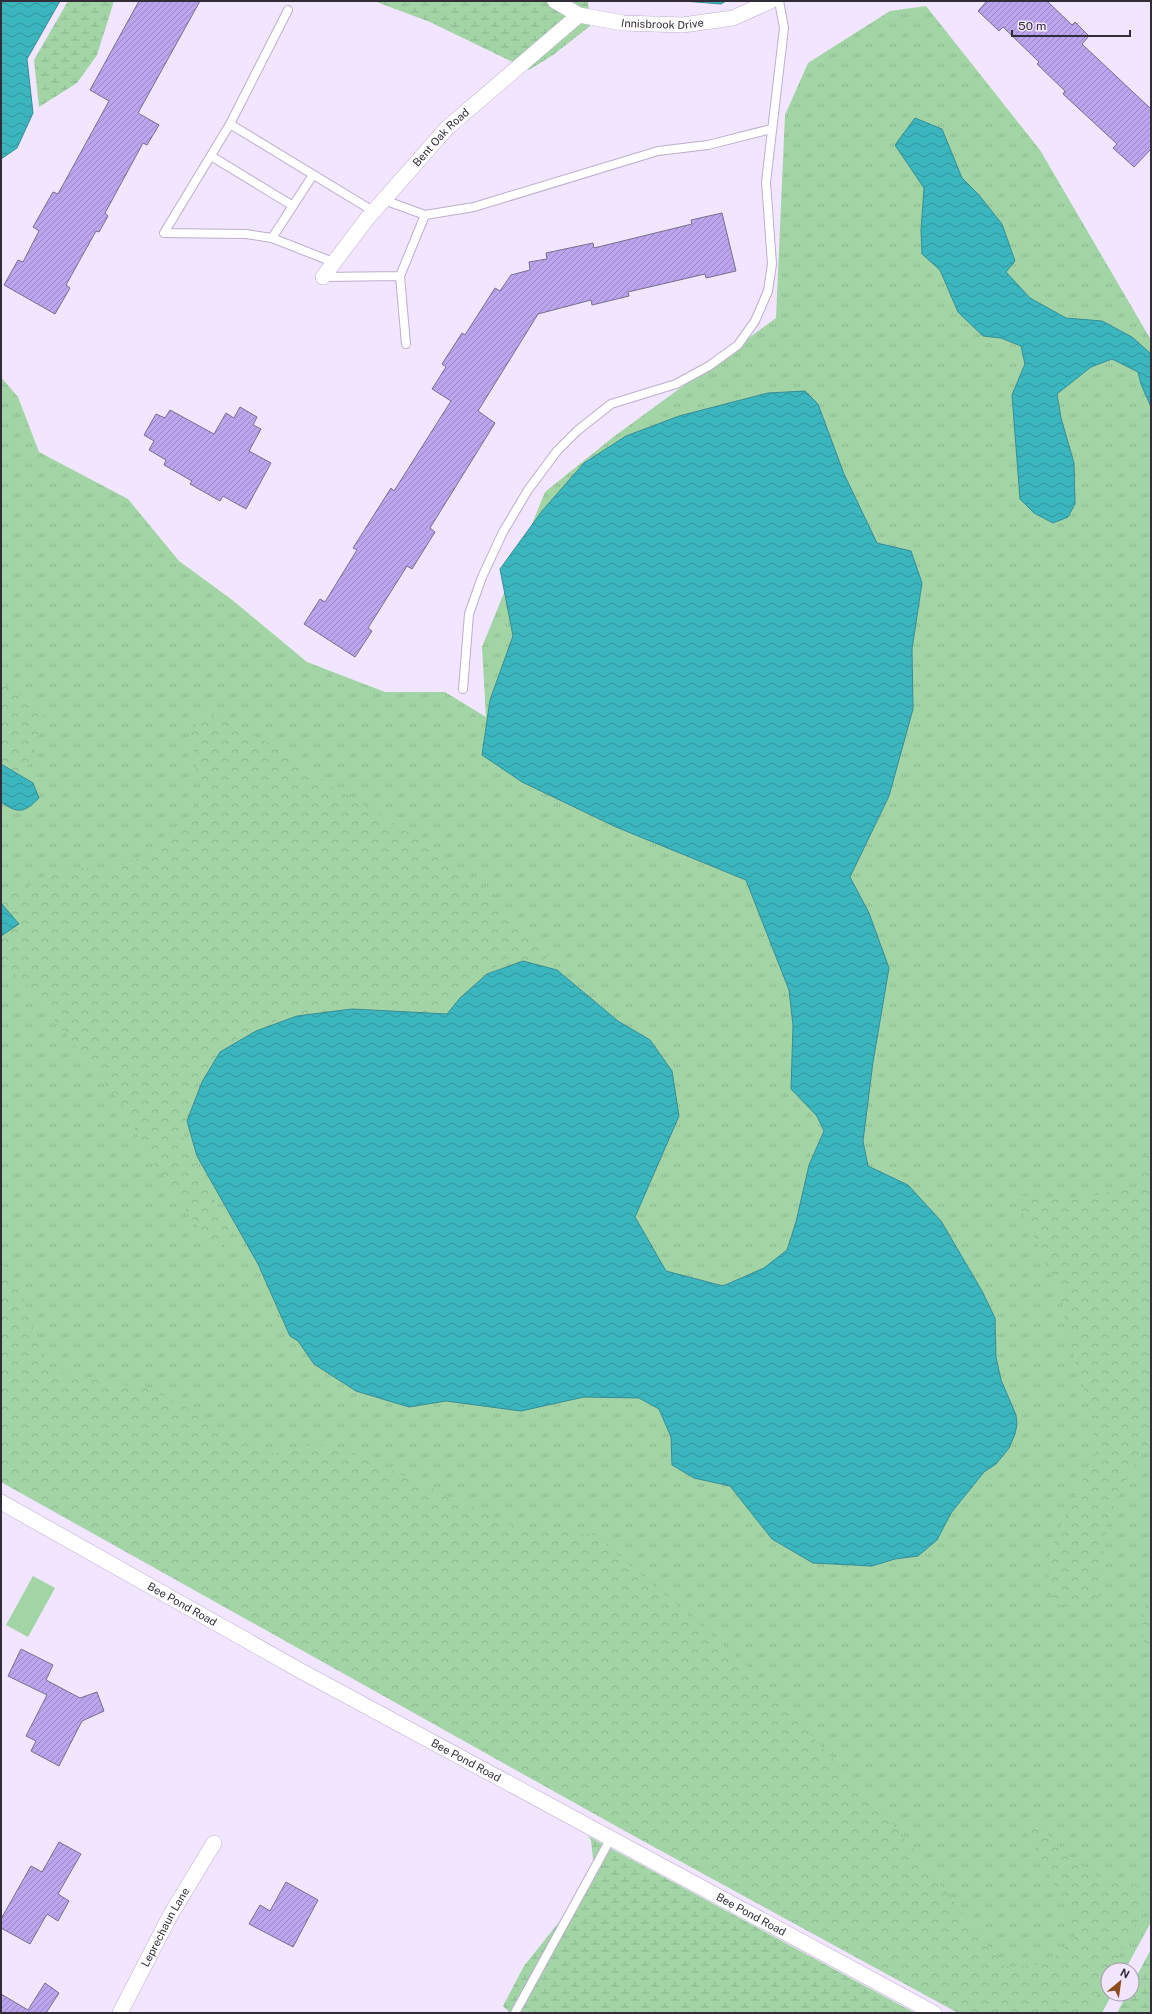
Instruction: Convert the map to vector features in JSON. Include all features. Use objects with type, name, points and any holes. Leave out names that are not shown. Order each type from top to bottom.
[{"type":"street","name":"Innisbrook Drive","points":[[555,1],[579,15],[623,23],[683,25],[733,18],[771,1]]},
{"type":"street","name":"Bent Oak Road","points":[[323,278],[333,262],[374,211],[446,128],[579,15]]},
{"type":"street","name":"Bee Pond Road","points":[[1,1502],[301,1671],[934,2013]]},
{"type":"street","name":"Leprechaun Lane","points":[[120,2013],[171,1914],[214,1843]]},
{"type":"lane","points":[[463,689],[469,614],[482,577],[503,532],[528,490],[557,451],[577,431],[611,404],[676,384],[709,366],[738,345],[755,321],[768,291],[772,264],[766,182],[784,28],[779,1]]},
{"type":"lane","points":[[288,10],[230,124],[164,233],[246,234],[272,238],[333,262]]},
{"type":"lane","points":[[230,124],[374,211]]},
{"type":"lane","points":[[384,200],[425,215],[474,207],[658,152],[708,145],[771,129]]},
{"type":"lane","points":[[211,156],[293,206]]},
{"type":"lane","points":[[272,238],[313,175]]},
{"type":"lane","points":[[406,344],[400,276],[425,215]]},
{"type":"lane","points":[[323,278],[400,276]]},
{"type":"lane","points":[[516,2013],[610,1838]]},
{"type":"green space","points":[[68,1],[114,1],[97,55],[77,83],[39,107],[34,60]]},
{"type":"green space","points":[[374,1],[588,1],[590,26],[553,55],[529,70],[430,22]]},
{"type":"green space","points":[[926,6],[1040,150],[1151,340],[1151,1922],[1129,1962],[1100,1962],[1100,2002],[1108,2002],[1102,2013],[961,2013],[1,1473],[1,377],[18,397],[39,452],[128,499],[179,561],[231,599],[307,662],[385,692],[445,692],[486,717],[482,647],[545,492],[612,438],[776,318],[785,115],[808,63],[890,11]]},
{"type":"green space","points":[[1,681],[44,712],[33,758],[20,776],[1,764]]},
{"type":"green space","points":[[207,711],[278,748],[335,788],[422,841],[488,890],[548,956],[540,965],[507,959],[429,1015],[372,1006],[282,1018],[224,1046],[192,1088],[183,1138],[229,1228],[220,1249],[205,1237],[147,1154],[123,1106],[30,989],[1,962],[1,900],[39,881],[75,867],[109,871],[138,858],[187,829],[202,798],[190,732]]},
{"type":"green space","points":[[1151,1138],[1151,1441],[1123,1485],[1107,1522],[1098,1598],[1067,1607],[1055,1603],[1049,1588],[1048,1559],[1063,1520],[1096,1454],[1091,1410],[1069,1341],[1060,1294],[1015,1195],[1078,1200],[1120,1189],[1140,1188]]},
{"type":"green space","points":[[1,1263],[19,1285],[46,1369],[100,1381],[146,1388],[183,1405],[213,1428],[243,1445],[275,1454],[313,1442],[359,1456],[516,1527],[595,1535],[744,1663],[887,1817],[1005,1967],[1048,1964],[1075,1937],[1069,1912],[1026,1831],[1036,1821],[1068,1856],[1098,1877],[1151,1889],[1151,1896],[1115,1962],[1100,1962],[1100,1990],[1088,2013],[958,2013],[632,1835],[1,1482]]},
{"type":"green space","points":[[33,1576],[55,1588],[28,1637],[6,1625]]},
{"type":"green space","points":[[1151,1586],[1151,1645],[1144,1643],[1142,1629]]},
{"type":"green space","points":[[588,1836],[915,2013],[510,2013],[503,2006],[524,1966],[595,1877],[591,1840]]},
{"type":"green space","points":[[1151,1949],[1151,2013],[1117,2013],[1123,2002],[1140,2002],[1140,1970]]},
{"type":"water","points":[[1,1],[60,1],[27,59],[33,113],[17,148],[1,159]]},
{"type":"water","points":[[684,1],[726,1],[721,4]]},
{"type":"water","points":[[915,118],[942,129],[962,178],[979,195],[1002,224],[1015,261],[1006,272],[1030,298],[1066,318],[1102,321],[1132,337],[1151,354],[1151,407],[1141,384],[1138,372],[1112,359],[1091,367],[1057,394],[1061,418],[1074,463],[1075,504],[1068,517],[1053,523],[1034,513],[1020,499],[1012,395],[1025,364],[1021,346],[1001,338],[983,336],[958,312],[940,270],[922,254],[921,230],[924,188],[895,145]]},
{"type":"water","points":[[805,391],[818,404],[844,474],[877,543],[911,551],[922,583],[912,649],[913,709],[889,796],[850,877],[869,913],[889,968],[873,1062],[863,1141],[868,1166],[908,1185],[941,1221],[982,1291],[995,1318],[996,1357],[1001,1380],[1016,1415],[1017,1424],[1015,1434],[1009,1448],[996,1464],[984,1472],[951,1513],[937,1540],[918,1556],[895,1559],[872,1566],[813,1563],[772,1539],[730,1486],[694,1478],[672,1465],[671,1437],[659,1409],[639,1398],[584,1397],[521,1411],[446,1401],[409,1407],[356,1391],[314,1364],[298,1341],[290,1336],[258,1264],[197,1156],[187,1121],[202,1082],[220,1052],[256,1031],[297,1016],[352,1009],[447,1014],[460,998],[487,974],[523,961],[557,970],[618,1021],[650,1040],[672,1071],[679,1116],[635,1217],[666,1271],[723,1286],[764,1268],[787,1250],[796,1222],[809,1165],[824,1131],[817,1116],[791,1089],[793,1025],[789,990],[746,880],[616,827],[522,782],[482,755],[490,700],[513,636],[500,569],[542,511],[584,463],[626,436],[679,416],[768,393]]},
{"type":"water","points":[[1,764],[33,783],[39,798],[29,807],[17,810],[12,809],[1,802]]},
{"type":"water","points":[[1,903],[19,924],[1,936]]},
{"type":"building","points":[[139,1],[200,1],[138,113],[159,125],[147,145],[143,143],[105,213],[108,216],[99,232],[96,231],[66,285],[70,288],[55,314],[4,285],[18,260],[23,262],[39,231],[33,227],[53,192],[58,194],[109,101],[90,90]]},
{"type":"building","points":[[987,1],[1047,1],[1072,25],[1075,22],[1089,36],[1082,44],[1151,109],[1151,149],[1134,167],[1113,148],[1117,144],[1063,94],[1065,91],[1037,64],[1039,62],[1003,27],[999,31],[978,11]]},
{"type":"building","points":[[722,213],[736,271],[706,278],[705,274],[628,292],[629,296],[592,305],[591,300],[538,314],[478,411],[495,423],[430,528],[435,532],[412,569],[407,566],[368,628],[372,631],[355,657],[304,624],[320,599],[325,602],[357,550],[353,548],[391,488],[394,491],[451,401],[432,389],[446,367],[442,364],[462,333],[465,335],[495,288],[500,291],[511,275],[530,270],[529,262],[547,259],[546,253],[593,243],[594,248],[692,224],[691,220]]},
{"type":"building","points":[[240,407],[257,417],[253,425],[261,429],[249,451],[271,463],[246,509],[223,496],[220,501],[190,484],[192,481],[164,465],[166,460],[149,450],[154,441],[144,435],[156,414],[165,418],[170,410],[214,434],[226,413],[234,418]]},
{"type":"building","points":[[21,1649],[53,1665],[46,1680],[80,1698],[97,1692],[104,1711],[82,1721],[59,1766],[31,1751],[36,1741],[26,1736],[47,1695],[8,1676]]},
{"type":"building","points":[[59,1842],[81,1854],[58,1894],[69,1901],[58,1921],[47,1914],[30,1944],[1,1928],[1,1919],[31,1866],[42,1872]]},
{"type":"building","points":[[286,1882],[318,1900],[293,1947],[249,1924],[260,1905],[270,1911]]},
{"type":"building","points":[[45,1983],[59,1993],[46,2013],[1,2013],[1,1994],[28,2010]]}]
